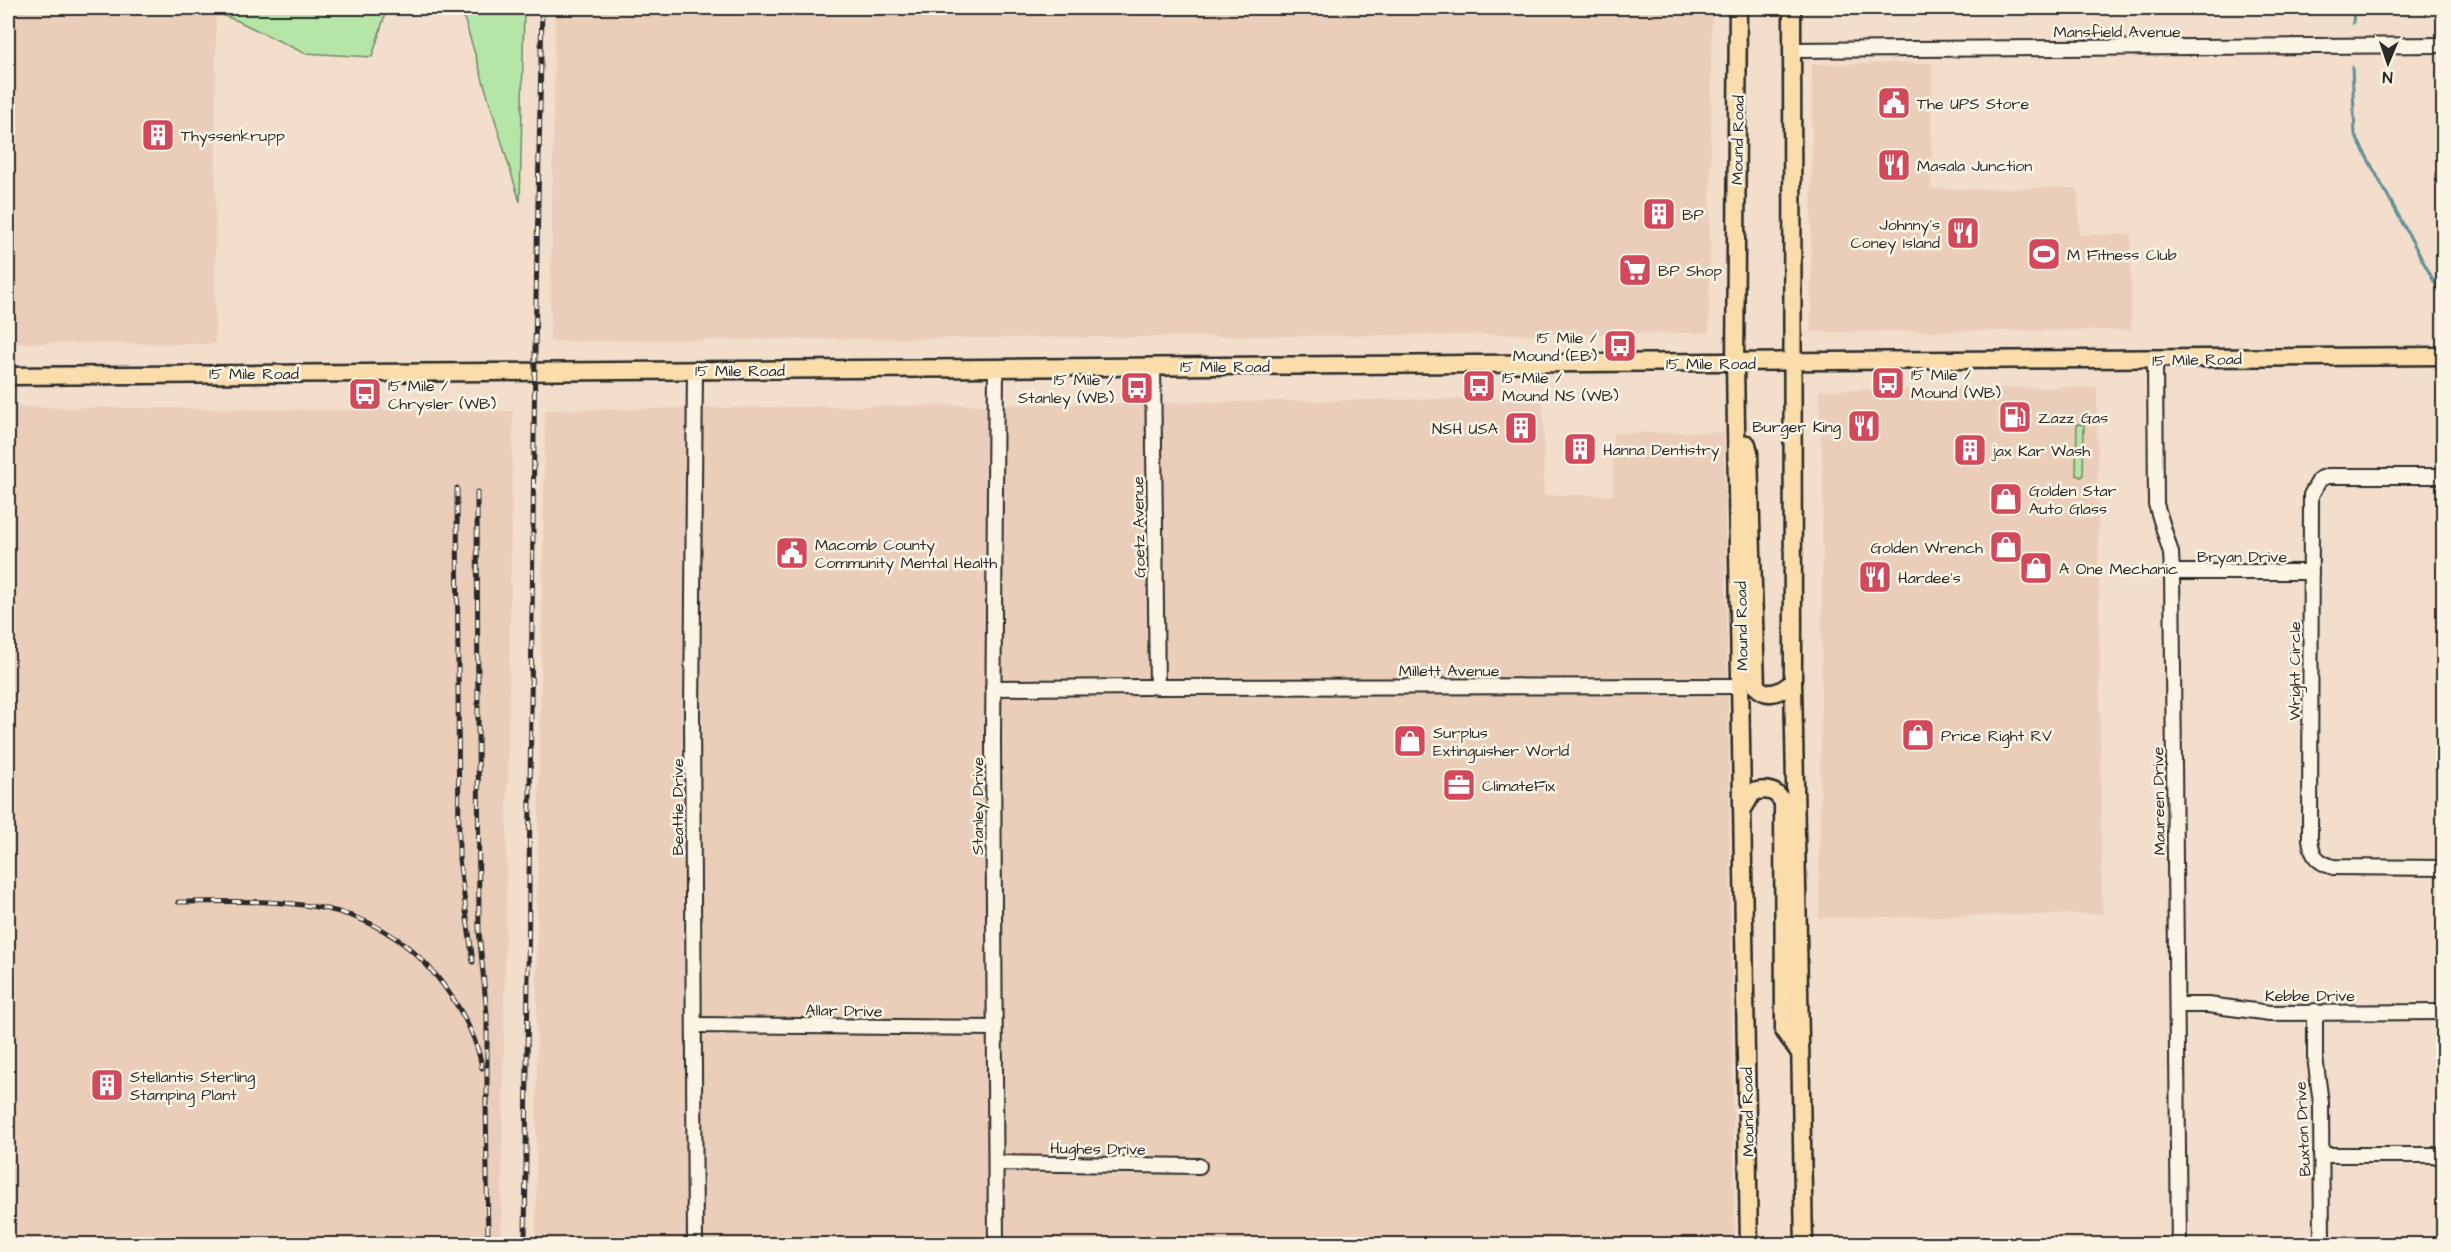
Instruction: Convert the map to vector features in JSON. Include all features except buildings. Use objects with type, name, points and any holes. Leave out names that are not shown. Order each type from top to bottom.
[{"type":"main road","name":"Mound Road","points":[[1738,8],[1735,363],[1738,414],[1749,1245]]},
{"type":"main road","points":[[1792,8],[1793,682],[1804,1245]]},
{"type":"main road","name":"15 Mile Road","points":[[8,376],[2444,356]]},
{"type":"main road","points":[[1738,414],[1749,453],[1756,686],[1763,692],[1772,693],[1782,691],[1793,682]]},
{"type":"main road","points":[[1743,809],[1753,792],[1759,790],[1772,791],[1783,803],[1784,1031],[1800,1053]]},
{"type":"street","name":"Mansfield Avenue","points":[[1791,50],[2444,45]]},
{"type":"street","name":"Maureen Drive","points":[[2155,359],[2156,504],[2171,553],[2172,572],[2179,1245]]},
{"type":"street","name":"Goetz Avenue","points":[[1153,366],[1153,687]]},
{"type":"street","name":"Stanley Drive","points":[[996,367],[993,688],[996,1245]]},
{"type":"street","name":"Beattie Drive","points":[[694,370],[692,714],[695,1245]]},
{"type":"street","name":"Wright Circle","points":[[2444,476],[2343,475],[2320,479],[2311,495],[2310,839],[2313,854],[2320,863],[2333,867],[2444,868]]},
{"type":"street","name":"Bryan Drive","points":[[2172,572],[2311,572]]},
{"type":"street","name":"Millett Avenue","points":[[993,688],[1741,686]]},
{"type":"street","name":"Kebbe Drive","points":[[2177,1005],[2208,1005],[2270,1012],[2444,1012]]},
{"type":"street","name":"Buxton Drive","points":[[2315,1011],[2315,1057],[2321,1102],[2322,1245]]},
{"type":"street","name":"Allar Drive","points":[[695,1025],[994,1028]]},
{"type":"street","points":[[2321,1155],[2433,1155],[2444,1158]]},
{"type":"street","name":"Hughes Drive","points":[[996,1163],[1199,1166]]},
{"type":"shaded area","points":[[8,8],[216,8],[215,344],[8,343]]},
{"type":"shaded area","points":[[555,8],[1712,8],[1709,333],[550,341]]},
{"type":"shaded area","points":[[1932,63],[1931,189],[2078,188],[2079,235],[2131,234],[2131,330],[1811,332],[1812,64]]},
{"type":"shaded area","points":[[2097,387],[2102,914],[1819,918],[1823,484],[1819,390]]},
{"type":"shaded area","points":[[1543,398],[1544,495],[1613,495],[1613,433],[1724,432],[1735,1244],[536,1244],[537,907],[545,410]]},
{"type":"shaded area","name":"Stellantis Sterling Stamping Plant","points":[[8,407],[513,411],[501,1244],[8,1244]]},
{"type":"green space","points":[[216,8],[387,8],[372,57],[304,53],[238,21],[216,13]]},
{"type":"green space","points":[[461,8],[524,8],[520,202]]},
{"type":"green space","points":[[2077,424],[2084,425],[2083,475],[2081,477],[2076,475]]},
{"type":"waterway","points":[[2353,23],[2354,8]]},
{"type":"waterway","points":[[2352,67],[2355,135],[2444,300]]},
{"type":"railway","points":[[525,1244],[535,349],[542,8]]},
{"type":"railway","points":[[457,488],[459,859],[473,962]]},
{"type":"railway","points":[[477,492],[479,931],[487,1015],[487,1104]]},
{"type":"railway","points":[[178,902],[256,902],[328,909],[361,920],[393,936],[422,960],[455,1001],[474,1038],[482,1068]]},
{"type":"railway","points":[[486,1098],[488,1244]]},
{"type":"place","name":"The UPS Store","points":[[1894,103]]},
{"type":"place","name":"Thyssenkrupp","points":[[158,135]]},
{"type":"place","name":"Masala Junction","points":[[1894,165]]},
{"type":"place","name":"BP","points":[[1659,214]]},
{"type":"place","name":"Johnny's Coney Island","points":[[1963,233]]},
{"type":"place","name":"M Fitness Club","points":[[2044,254]]},
{"type":"place","name":"BP Shop","points":[[1635,270]]},
{"type":"place","name":"15 Mile / Mound (EB)","points":[[1620,346]]},
{"type":"place","name":"15 Mile / Mound (WB)","points":[[1888,383]]},
{"type":"place","name":"15 Mile / Mound NS (WB)","points":[[1479,386]]},
{"type":"place","name":"15 Mile / Stanley (WB)","points":[[1137,388]]},
{"type":"place","name":"15 Mile / Chrysler (WB)","points":[[365,394]]},
{"type":"place","name":"Zazz Gas","points":[[2015,417]]},
{"type":"place","name":"Burger King","points":[[1864,426]]},
{"type":"place","name":"NSH USA","points":[[1521,428]]},
{"type":"place","name":"Hanna Dentistry","points":[[1580,449]]},
{"type":"place","name":"jax Kar Wash","points":[[1970,450]]},
{"type":"place","name":"Golden Star Auto Glass","points":[[2006,499]]},
{"type":"place","name":"Golden Wrench","points":[[2006,547]]},
{"type":"place","name":"Macomb County Community Mental Health","points":[[792,553]]},
{"type":"place","name":"A One Mechanic","points":[[2036,568]]},
{"type":"place","name":"Hardee's","points":[[1875,577]]},
{"type":"place","name":"Price Right RV","points":[[1918,735]]},
{"type":"place","name":"Surplus Extinguisher World","points":[[1410,741]]},
{"type":"place","name":"ClimateFix","points":[[1459,785]]},
{"type":"place","name":"Stellantis Sterling Stamping Plant","points":[[107,1085]]}]
